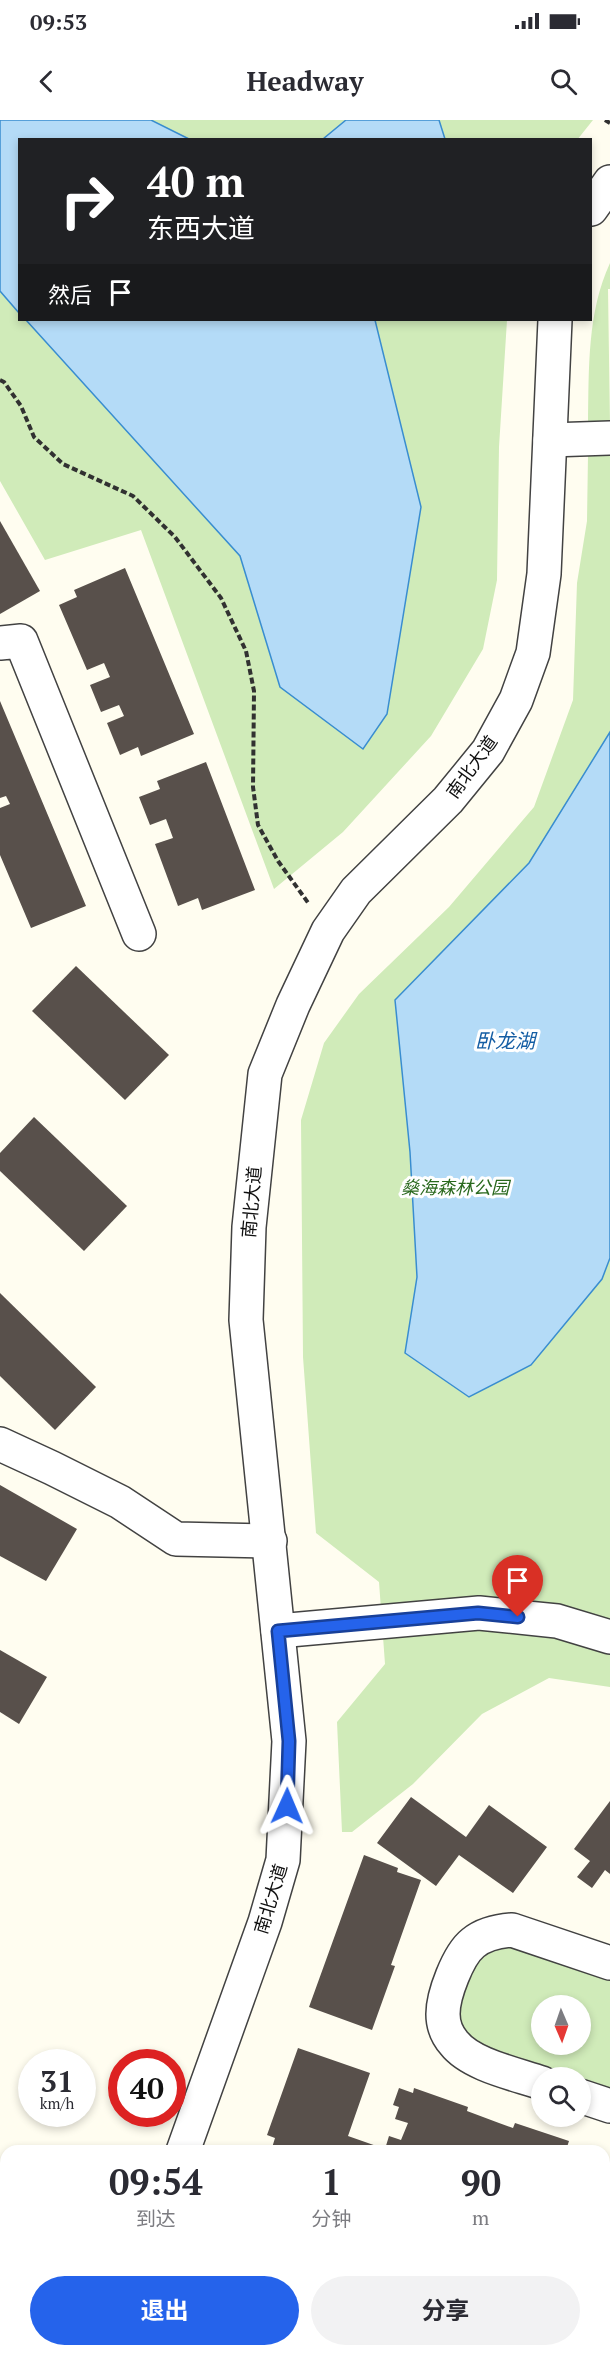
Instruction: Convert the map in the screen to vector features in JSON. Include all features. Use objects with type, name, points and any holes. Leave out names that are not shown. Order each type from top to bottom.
[{"type":"street","points":[[592,208],[610,182]]},
{"type":"street","name":"南北大道","points":[[185,2145],[284,1860],[289,1741],[246,1320],[251,1206],[265,1074],[293,1005],[328,931],[356,891],[448,800],[488,752],[516,700],[533,653],[544,574],[555,321]]},
{"type":"street","points":[[550,440],[610,438]]},
{"type":"street","points":[[0,643],[21,641],[139,934]]},
{"type":"street","points":[[0,1444],[52,1467],[120,1502],[176,1539],[270,1541]]},
{"type":"street","points":[[278,1631],[478,1613],[557,1621],[610,1637]]},
{"type":"street","points":[[531,2079],[476,2060],[452,2042],[445,2027],[443,2013],[445,2000],[459,1960],[474,1942],[483,1936],[498,1931],[512,1930],[610,1962]]},
{"type":"street","points":[[591,2100],[610,2106]]},
{"type":"path","points":[[605,120],[610,123]]},
{"type":"path","points":[[0,380],[4,382],[21,406],[34,437],[63,464],[133,496],[175,537],[221,598],[246,651],[254,691],[253,788],[258,825],[278,861],[328,931]]},
{"type":"green space","points":[[0,120],[593,120],[579,138],[18,138],[18,321],[507,321],[499,447],[497,580],[483,649],[431,736],[343,832],[274,889],[141,530],[45,560],[0,481]]},
{"type":"green space","points":[[610,263],[610,289],[608,289],[610,425],[588,423],[589,361],[593,321],[602,282]]},
{"type":"green space","name":"燊海森林公园","points":[[610,452],[610,1687],[549,1678],[482,1714],[413,1784],[352,1832],[342,1832],[337,1722],[385,1664],[379,1582],[316,1533],[303,1357],[301,1120],[324,1043],[359,994],[449,907],[534,807],[573,700],[577,583],[587,521],[588,455]]},
{"type":"green space","points":[[501,1940],[610,1972],[610,2096],[591,2089],[591,2067],[531,2068],[480,2051],[453,2021],[469,1959]]},
{"type":"water","points":[[0,120],[151,120],[187,138],[18,138],[18,312],[0,291]]},
{"type":"water","points":[[346,120],[439,120],[445,138],[324,138]]},
{"type":"water","points":[[27,321],[375,321],[421,507],[387,714],[363,749],[280,687],[240,556]]},
{"type":"water","name":"卧龙湖","points":[[610,732],[610,1258],[602,1279],[531,1365],[469,1397],[405,1353],[417,1277],[410,1152],[395,1000],[529,863]]},
{"type":"building","points":[[0,521],[40,591],[0,614]]},
{"type":"building","points":[[125,568],[194,734],[141,756],[138,747],[120,755],[107,723],[124,716],[119,705],[101,712],[90,685],[110,677],[104,663],[87,670],[59,605],[77,597],[74,590]]},
{"type":"building","points":[[0,701],[86,906],[31,928],[0,855],[0,808],[10,804],[6,796],[0,798]]},
{"type":"building","points":[[206,762],[255,890],[202,910],[198,898],[178,906],[155,844],[173,838],[166,819],[150,825],[139,797],[160,789],[157,781]]},
{"type":"building","points":[[76,966],[169,1055],[125,1100],[32,1011]]},
{"type":"building","points":[[34,1117],[127,1206],[84,1251],[0,1171],[0,1153]]},
{"type":"building","points":[[0,1293],[96,1387],[55,1430],[0,1376]]},
{"type":"building","points":[[0,1485],[77,1529],[46,1581],[0,1556]]},
{"type":"building","points":[[0,1650],[47,1677],[19,1724],[0,1712]]},
{"type":"building","points":[[411,1797],[466,1837],[489,1805],[547,1847],[513,1893],[459,1855],[436,1886],[377,1843]]},
{"type":"building","points":[[610,1801],[610,1874],[605,1870],[592,1888],[577,1877],[590,1861],[574,1849]]},
{"type":"building","points":[[364,1855],[398,1868],[397,1872],[421,1880],[391,1965],[395,1966],[372,2030],[309,2007]]},
{"type":"building","points":[[298,2048],[370,2073],[348,2136],[374,2145],[273,2145],[275,2138],[267,2135]]},
{"type":"building","points":[[399,2088],[413,2093],[414,2088],[468,2107],[467,2111],[513,2128],[515,2123],[569,2141],[568,2145],[386,2145],[389,2136],[401,2140],[408,2123],[395,2119],[399,2107],[393,2105]]},
{"type":"route","points":[[287,1806],[289,1741],[278,1631],[478,1613],[518,1617]]}]
